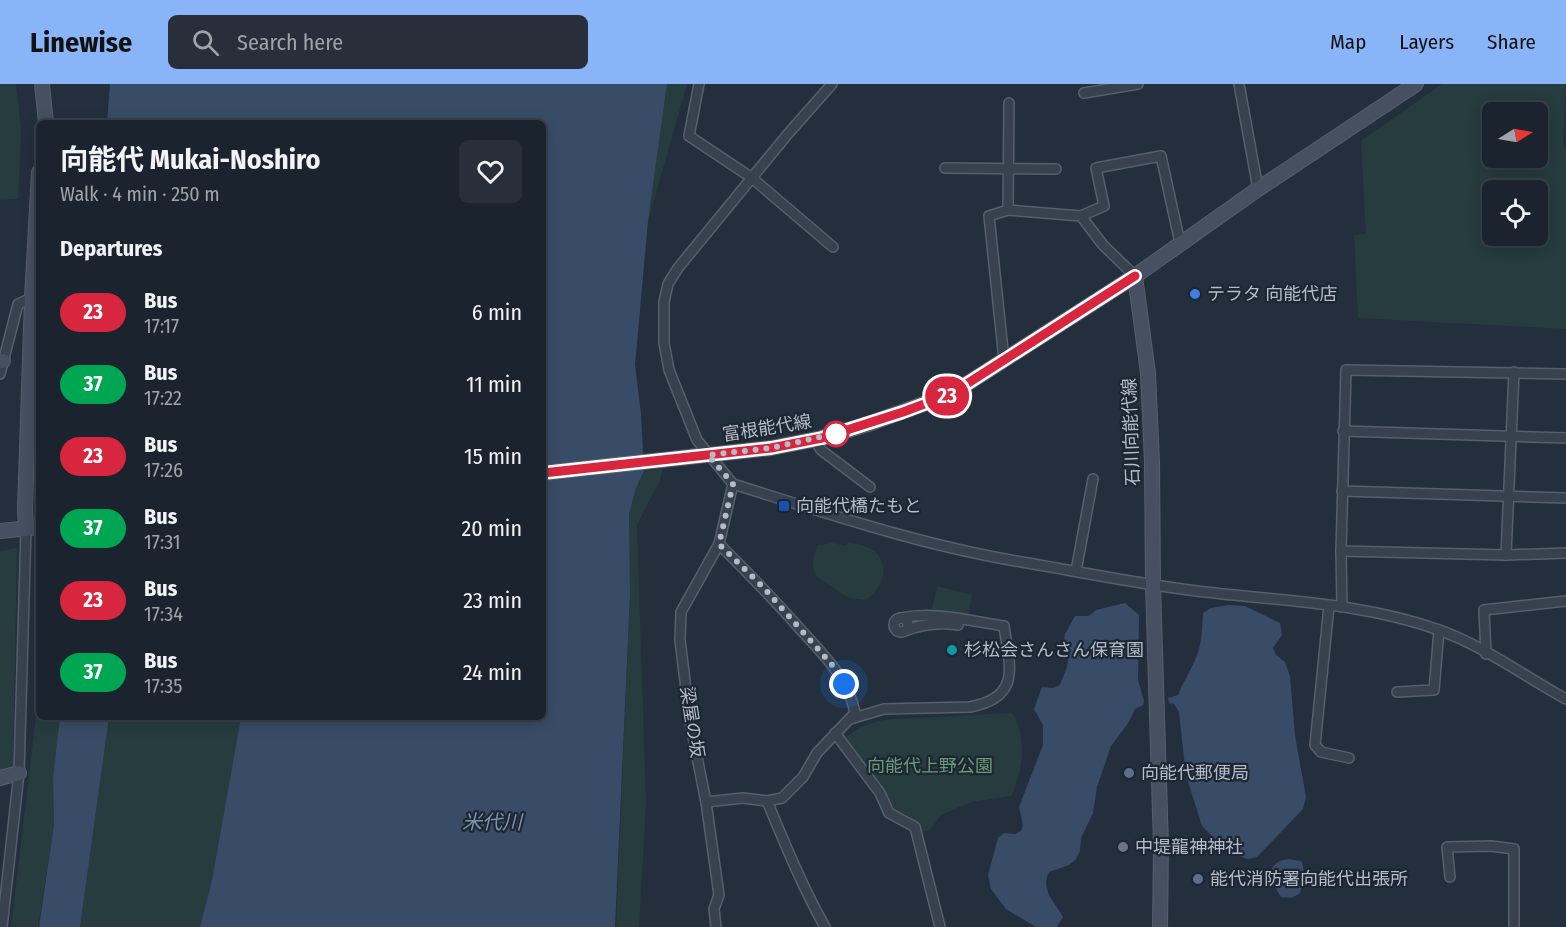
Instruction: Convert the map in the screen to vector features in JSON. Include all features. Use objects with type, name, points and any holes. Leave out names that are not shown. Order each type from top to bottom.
[{"type":"main road","points":[[42,84],[46,120]]},
{"type":"main road","points":[[1135,276],[1258,189],[1416,84]]},
{"type":"main road","points":[[0,531],[33,528],[25,509],[36,226]]},
{"type":"main road","name":"富根能代線","points":[[546,473],[771,448],[814,439],[881,420],[951,394],[1135,276]]},
{"type":"main road","name":"石川向能代線","points":[[1135,276],[1148,373],[1152,462],[1153,585],[1161,846],[1160,927]]},
{"type":"main road","points":[[0,778],[19,772]]},
{"type":"street","points":[[699,84],[689,136],[752,178],[833,247]]},
{"type":"street","points":[[832,84],[678,268],[668,284],[663,302],[664,343],[669,370],[698,440],[733,484],[924,543],[1153,585],[1342,607],[1397,616],[1469,643],[1566,699]]},
{"type":"street","points":[[1084,93],[1138,84]]},
{"type":"street","points":[[1239,84],[1258,189]]},
{"type":"street","points":[[1008,210],[1009,103]]},
{"type":"street","points":[[1004,360],[989,216],[1008,210],[1081,216],[1104,206],[1096,168],[1161,156],[1180,243]]},
{"type":"street","points":[[945,168],[1056,169]]},
{"type":"street","points":[[1081,216],[1103,245],[1135,276]]},
{"type":"street","points":[[1,365],[18,304],[32,298]]},
{"type":"street","points":[[1342,607],[1343,431],[1346,370],[1566,374]]},
{"type":"street","points":[[1506,555],[1514,372]]},
{"type":"street","points":[[1343,431],[1566,438]]},
{"type":"street","points":[[814,439],[821,450],[870,486]]},
{"type":"street","points":[[1076,571],[1093,479]]},
{"type":"street","name":"梁屋の坂","points":[[716,927],[714,909],[719,895],[706,802],[685,682],[680,640],[681,612],[719,544],[733,484]]},
{"type":"street","points":[[1342,491],[1566,498]]},
{"type":"street","points":[[2,927],[19,772],[33,528]]},
{"type":"street","points":[[706,802],[743,798],[767,801],[782,798],[803,777],[810,764],[835,733],[855,713],[853,700],[834,667],[763,587],[719,544]]},
{"type":"street","points":[[1341,551],[1506,555],[1566,553]]},
{"type":"street","points":[[1486,654],[1484,610],[1566,601]]},
{"type":"street","points":[[1329,606],[1315,745],[1321,752],[1349,758]]},
{"type":"street","points":[[933,615],[1004,629],[946,623],[923,625],[905,631],[908,623],[901,618],[933,615]]},
{"type":"street","points":[[850,719],[884,710],[970,707],[992,700],[1001,693],[1011,673],[1011,660],[1004,629]]},
{"type":"street","points":[[1397,692],[1434,690],[1439,630]]},
{"type":"street","points":[[835,733],[880,793],[889,813],[915,826],[940,927]]},
{"type":"street","points":[[767,801],[807,895],[825,927]]},
{"type":"street","points":[[1450,877],[1447,847],[1491,846],[1514,849],[1514,927]]},
{"type":"green space","points":[[0,84],[16,84],[21,130],[18,199],[0,200]]},
{"type":"green space","points":[[667,84],[687,84],[648,221]]},
{"type":"green space","points":[[1442,84],[1566,84],[1563,142],[1566,152],[1566,329],[1358,318],[1354,235],[1366,234],[1361,141]]},
{"type":"green space","points":[[663,468],[660,480],[637,525],[646,805],[639,927],[616,927],[630,594],[629,514],[636,488],[644,471]]},
{"type":"green space","points":[[849,542],[875,552],[883,566],[881,581],[875,592],[866,600],[848,598],[815,575],[814,559],[818,545],[832,543],[846,546]]},
{"type":"green space","points":[[17,548],[13,769],[0,772],[0,551]]},
{"type":"green space","points":[[937,586],[972,595],[968,616],[932,610]]},
{"type":"green space","name":"向能代上野公園","points":[[1012,713],[1020,732],[1022,754],[1021,765],[1011,796],[971,802],[941,815],[930,830],[918,832],[892,810],[882,786],[842,742],[851,733],[874,722],[900,718]]},
{"type":"green space","points":[[36,717],[36,720],[61,720],[53,778],[54,825],[38,927],[11,927]]},
{"type":"green space","points":[[109,720],[240,720],[212,880],[200,927],[80,927]]},
{"type":"water","name":"米代川","points":[[110,84],[667,84],[648,221],[635,365],[641,414],[644,471],[636,488],[629,514],[630,594],[615,927],[200,927],[212,880],[240,720],[546,720],[546,120],[107,120]]},
{"type":"water","points":[[1125,603],[1139,615],[1138,680],[1143,705],[1135,709],[1129,722],[1111,746],[1097,787],[1093,813],[1081,838],[1080,851],[1076,859],[1069,865],[1049,872],[1047,890],[1063,917],[1057,927],[1036,927],[1006,909],[991,889],[988,875],[998,838],[1004,833],[1015,834],[1021,831],[1023,825],[1019,807],[1043,745],[1043,725],[1034,709],[1042,687],[1053,688],[1060,685],[1067,667],[1069,653],[1064,641],[1065,634],[1075,616],[1089,616],[1096,610]]},
{"type":"water","points":[[1229,605],[1245,606],[1280,623],[1282,635],[1273,648],[1276,655],[1285,662],[1290,676],[1295,736],[1306,797],[1303,809],[1257,857],[1248,859],[1236,855],[1219,843],[1202,826],[1186,775],[1179,712],[1174,704],[1169,703],[1168,698],[1178,695],[1197,655],[1203,613],[1211,608]]},
{"type":"water","points":[[60,720],[109,720],[80,927],[39,927],[54,825],[53,778]]},
{"type":"water","points":[[1288,859],[1301,861],[1303,869],[1300,893],[1292,898],[1281,897],[1269,878],[1275,865]]},
{"type":"bus line","name":"23","points":[[546,473],[771,448],[822,438],[920,407],[951,394],[1135,276]]},
{"type":"place","name":"テラタ 向能代店","points":[[1195,294]]},
{"type":"place","name":"向能代橋たもと","points":[[784,506]]},
{"type":"place","name":"杉松会さんさん保育園","points":[[952,650]]},
{"type":"place","name":"向能代郵便局","points":[[1129,773]]},
{"type":"place","name":"中堤龍神神社","points":[[1123,847]]},
{"type":"place","name":"能代消防署向能代出張所","points":[[1198,879]]},
{"type":"route","points":[[836,434],[838,433],[771,448],[708,455],[733,484],[719,544],[763,587],[834,667],[844,684]]}]
